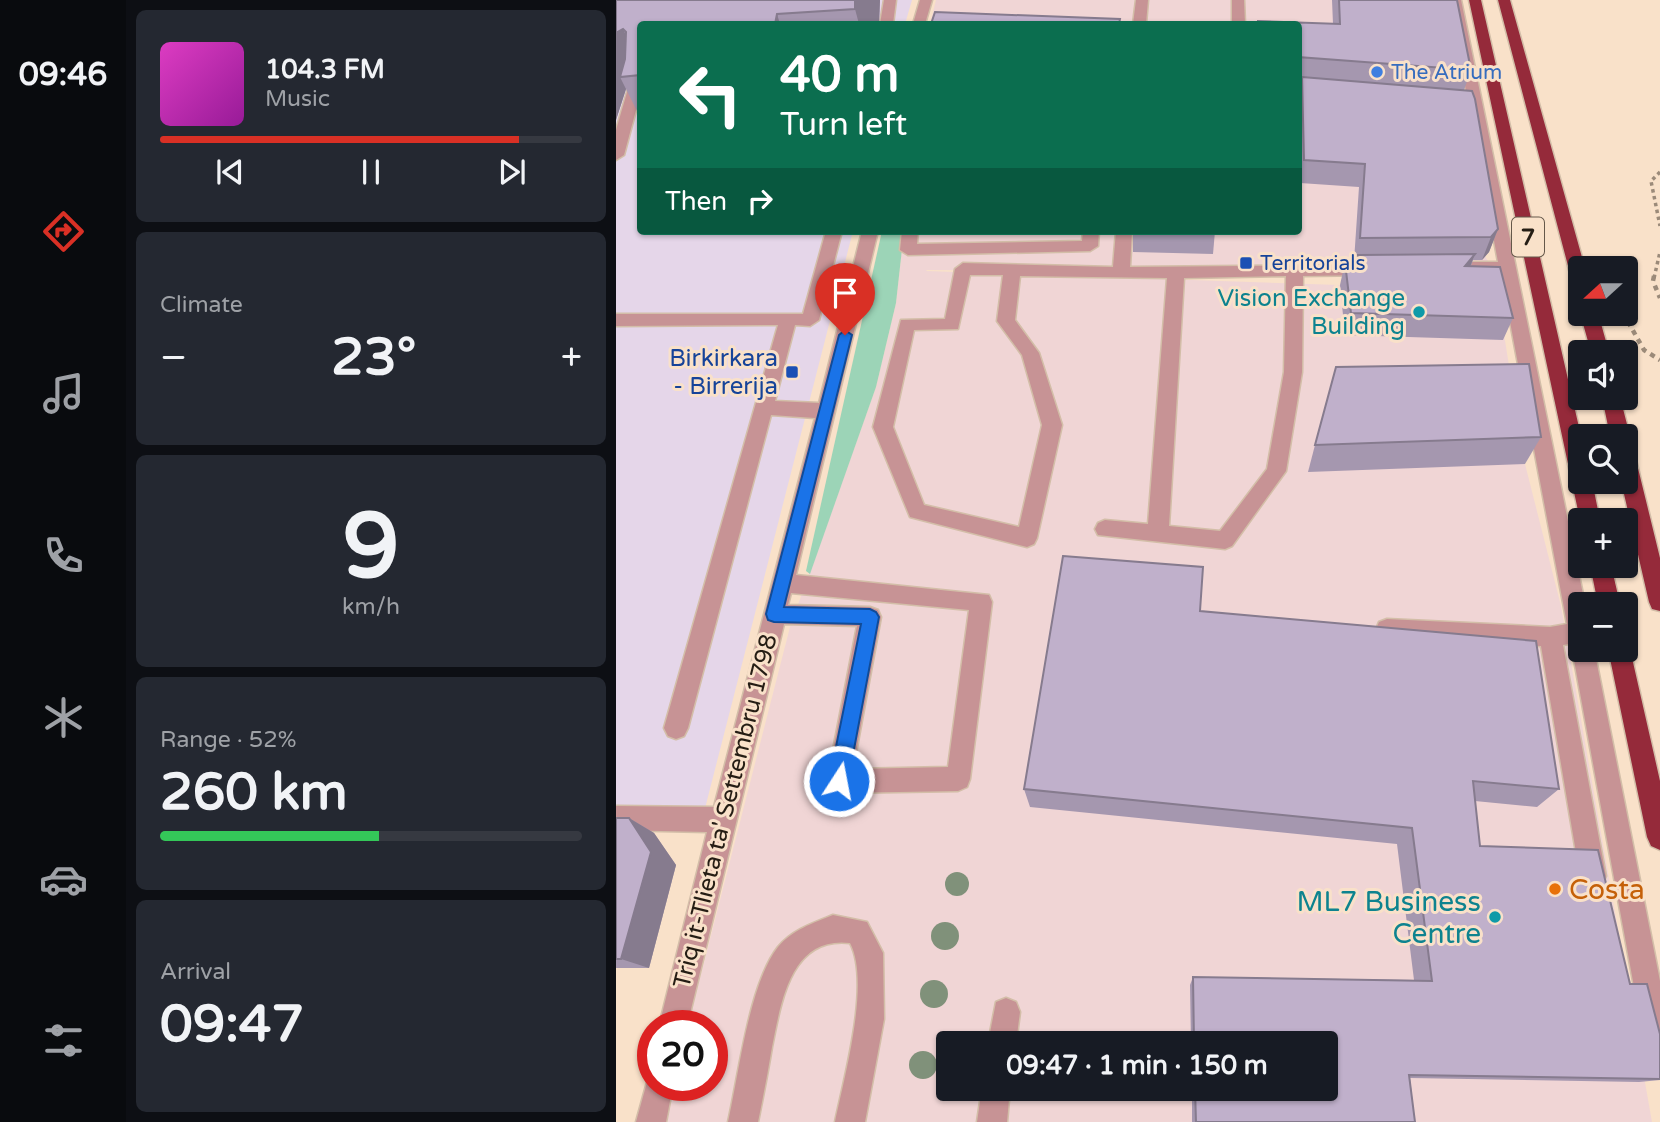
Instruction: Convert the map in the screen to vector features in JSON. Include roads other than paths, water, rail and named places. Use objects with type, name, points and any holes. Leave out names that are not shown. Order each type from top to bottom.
[{"type":"highway","name":"7","points":[[1475,0],[1569,424]]},
{"type":"highway","name":"7","points":[[1504,0],[1573,256]]},
{"type":"highway","points":[[1634,494],[1660,602]]},
{"type":"highway","points":[[1622,662],[1660,837]]},
{"type":"street","points":[[887,21],[890,0]]},
{"type":"street","points":[[920,21],[926,0]]},
{"type":"street","points":[[1140,21],[1142,0]]},
{"type":"street","points":[[1238,0],[1240,21]]},
{"type":"street","points":[[1455,0],[1469,108],[1508,268],[1572,592]]},
{"type":"street","points":[[616,155],[637,82]]},
{"type":"street","points":[[616,320],[810,320],[833,235]]},
{"type":"street","name":"Triq it-Tlieta ta' Settembru 1798","points":[[677,1010],[721,820],[784,583],[869,235]]},
{"type":"street","points":[[910,235],[908,250],[1091,238],[1089,272]]},
{"type":"street","points":[[1121,273],[1124,235]]},
{"type":"street","points":[[1455,268],[1508,268]]},
{"type":"street","points":[[1012,270],[1006,321],[1030,353],[1052,425],[1027,538],[917,511],[883,428],[906,324],[952,326],[963,270],[1012,270],[1121,273],[1388,269]]},
{"type":"street","points":[[1105,529],[1224,540],[1276,471],[1293,372],[1296,270]]},
{"type":"street","points":[[1158,534],[1176,272]]},
{"type":"street","points":[[676,728],[788,319]]},
{"type":"street","points":[[764,408],[827,411]]},
{"type":"street","points":[[774,614],[870,617],[839,781],[958,779],[981,602],[784,583]]},
{"type":"street","points":[[1360,627],[1550,637],[1568,635]]},
{"type":"street","points":[[1550,637],[1595,888]]},
{"type":"street","points":[[1585,662],[1660,1052]]},
{"type":"street","points":[[616,818],[721,820]]},
{"type":"street","points":[[743,1122],[771,986],[788,956],[810,937],[833,928],[858,931],[870,953],[870,1019],[850,1122]]},
{"type":"street","points":[[1004,1031],[1006,1012]]},
{"type":"street","points":[[651,1122],[656,1101]]},
{"type":"street","points":[[992,1122],[994,1101]]},
{"type":"place","name":"The Atrium","points":[[1377,72]]},
{"type":"place","name":"Territorials","points":[[1246,263]]},
{"type":"place","name":"Vision Exchange Building","points":[[1419,312]]},
{"type":"place","name":"Birkirkara - Birrerija","points":[[792,372]]},
{"type":"place","name":"Costa","points":[[1555,889]]},
{"type":"place","name":"ML7 Business Centre","points":[[1495,917]]}]
